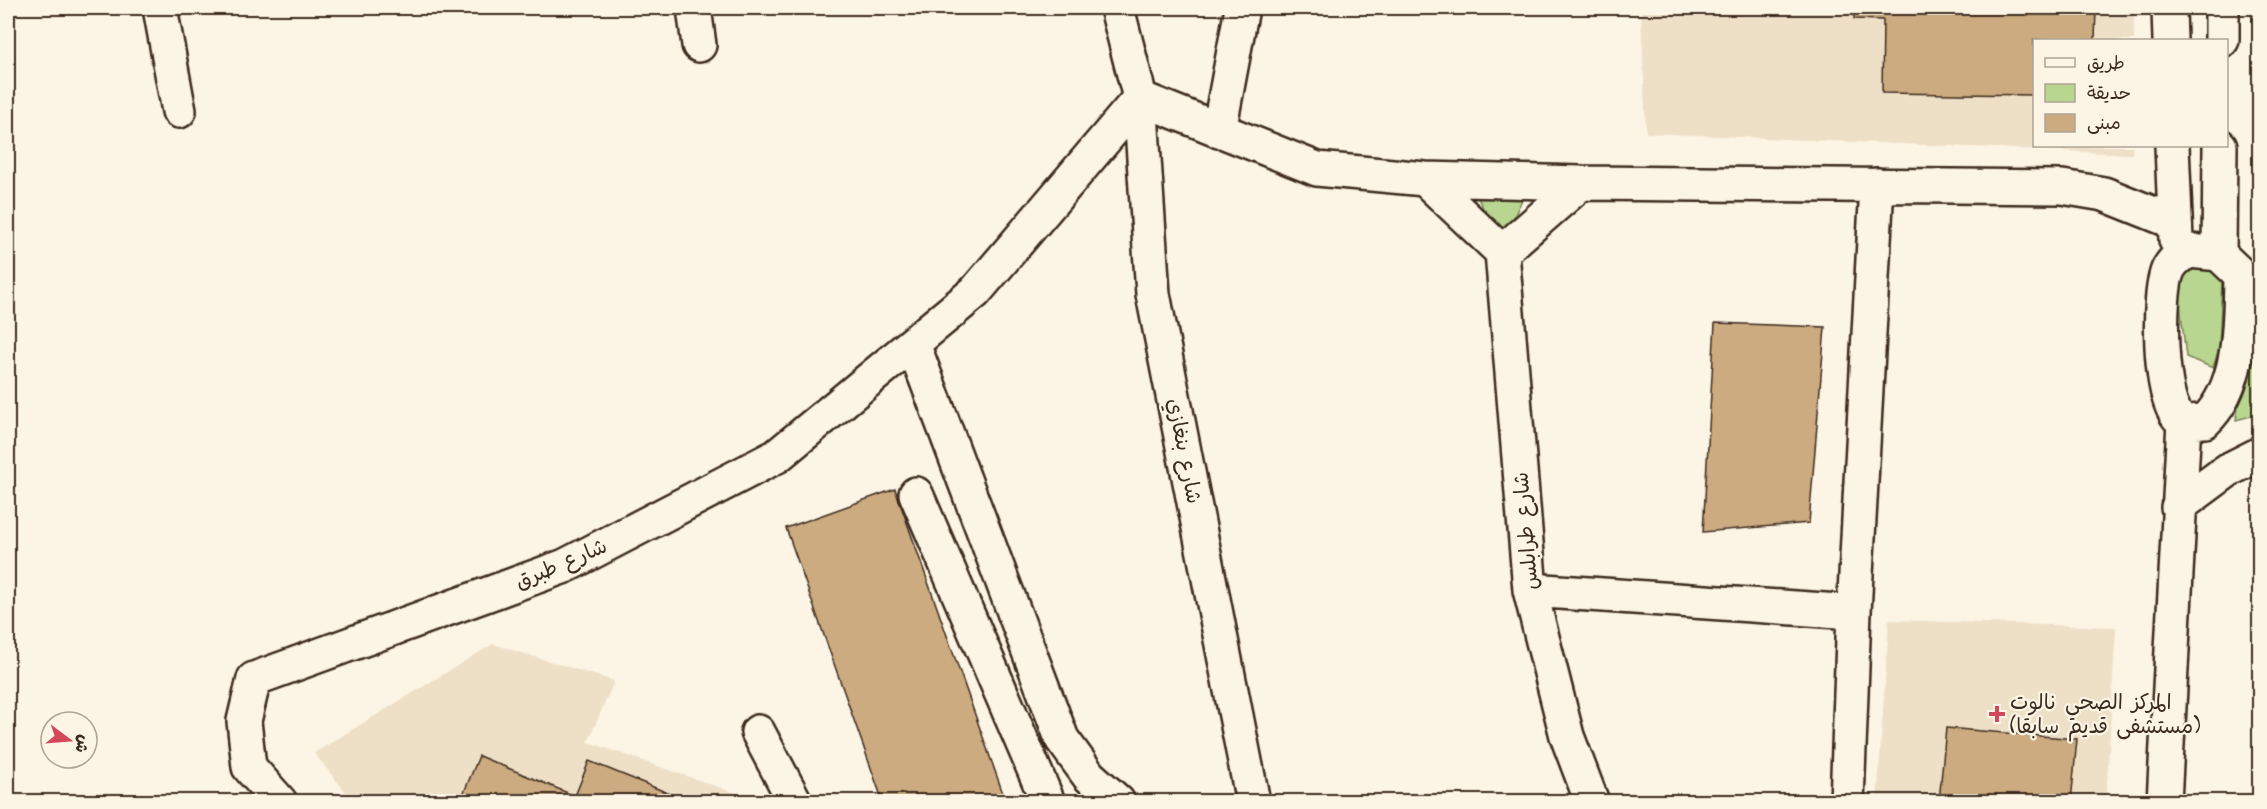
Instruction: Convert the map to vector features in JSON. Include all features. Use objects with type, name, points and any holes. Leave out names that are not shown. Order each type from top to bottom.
[{"type":"street","points":[[160,8],[180,111]]},
{"type":"street","points":[[694,8],[699,45]]},
{"type":"street","name":"شارع بنغازي","points":[[1117,8],[1140,98],[1153,294],[1253,801]]},
{"type":"street","points":[[1220,130],[1242,8]]},
{"type":"street","points":[[2169,8],[2170,39]]},
{"type":"street","points":[[2222,8],[2222,39]]},
{"type":"street","points":[[1118,801],[1089,776],[1062,739],[913,344],[975,292],[1140,98],[1317,169],[1425,179],[1581,183],[2062,187],[2104,194],[2174,222]]},
{"type":"street","points":[[2172,147],[2174,222],[2178,257]]},
{"type":"street","points":[[2220,147],[2240,270],[2239,329],[2235,356],[2223,396],[2214,412],[2205,421],[2184,421],[2179,418],[2168,397],[2162,356],[2164,283],[2169,268],[2178,257],[2190,251],[2206,251],[2240,270]]},
{"type":"street","points":[[1425,179],[1502,252],[1581,183]]},
{"type":"street","points":[[1847,801],[1854,612],[1877,185]]},
{"type":"street","name":"شارع طرابلس","points":[[1502,252],[1530,590],[1567,736],[1592,801]]},
{"type":"street","name":"شارع طبرق","points":[[280,801],[249,767],[244,720],[254,679],[565,566],[777,456],[913,344]]},
{"type":"street","points":[[2164,801],[2184,421]]},
{"type":"street","points":[[2178,507],[2228,470],[2259,454]]},
{"type":"street","points":[[916,494],[1048,801]]},
{"type":"street","points":[[1530,590],[1854,612]]},
{"type":"street","points":[[758,732],[795,801]]},
{"type":"shaded area","points":[[1641,8],[2134,8],[2134,39],[2033,39],[2033,147],[2132,147],[2132,154],[1646,133]]},
{"type":"shaded area","name":"المركز الصحي نالوت (مستشفى قديم سابقا)","points":[[1889,620],[2116,627],[2106,801],[1877,802]]},
{"type":"shaded area","points":[[493,644],[614,681],[588,742],[759,801],[353,801],[314,753]]},
{"type":"green space","points":[[1530,183],[1501,244],[1471,184]]},
{"type":"green space","points":[[2205,257],[2222,279],[2219,348],[2213,368],[2186,357],[2178,286],[2181,271]]},
{"type":"green space","points":[[2255,293],[2259,293],[2259,414],[2236,420]]},
{"type":"building","points":[[1854,8],[2096,8],[2095,39],[2033,39],[2033,95],[1882,93],[1883,20],[1854,19]]},
{"type":"building","points":[[1715,323],[1825,327],[1809,523],[1703,532]]},
{"type":"building","points":[[895,489],[1006,802],[883,802],[786,528]]},
{"type":"building","points":[[1946,728],[2077,739],[2071,802],[1939,802]]},
{"type":"building","points":[[479,756],[575,796],[589,761],[678,797],[676,802],[460,802]]},
{"type":"place","name":"المركز الصحي نالوت (مستشفى قديم سابقا)","points":[[1997,714]]}]
